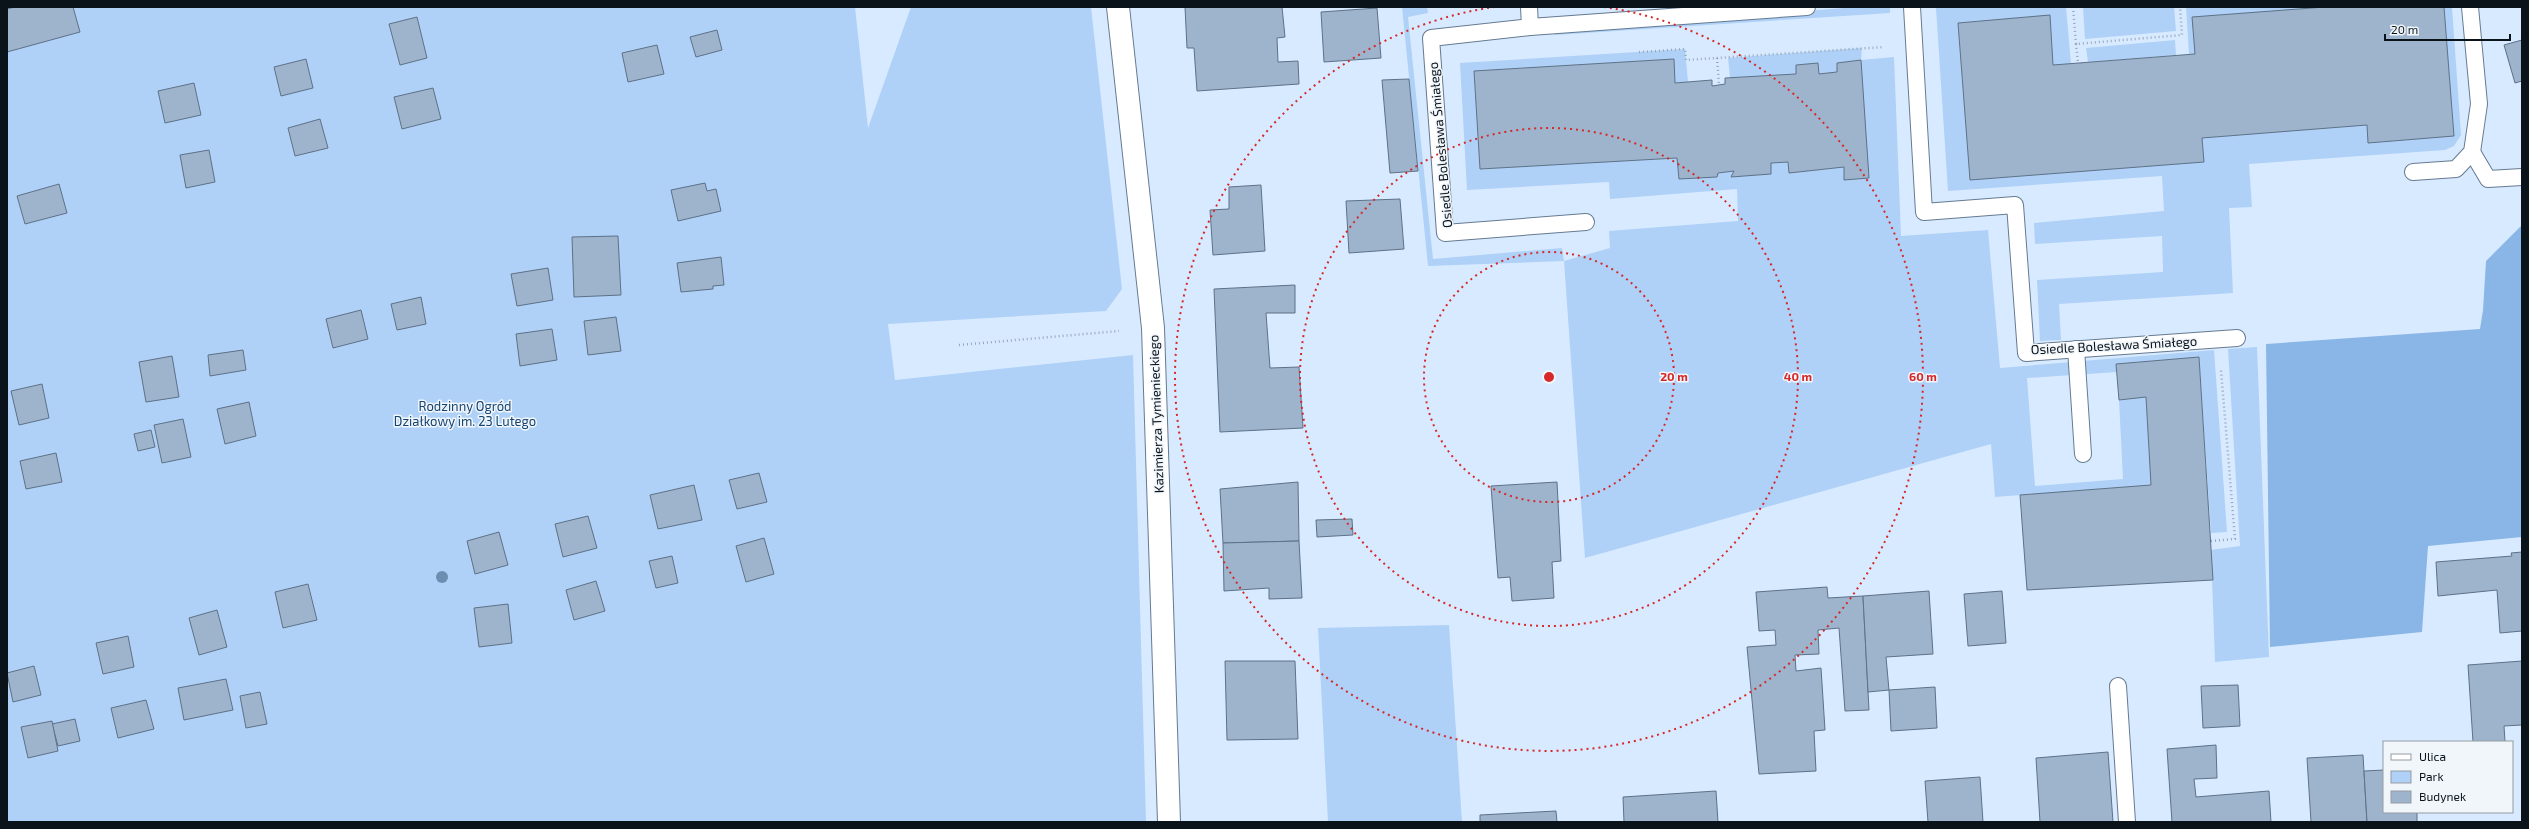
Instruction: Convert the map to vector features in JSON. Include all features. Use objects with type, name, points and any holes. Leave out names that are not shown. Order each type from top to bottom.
[{"type":"street","name":"Kazimierza Tymienieckiego","points":[[1118,7],[1153,328],[1168,822]]},
{"type":"lane","points":[[1529,7],[1530,27],[1807,7]]},
{"type":"lane","name":"Osiedle Bolesława Śmiałego","points":[[1912,7],[1924,212],[2015,205],[2026,353],[2237,338]]},
{"type":"lane","points":[[2413,172],[2456,169],[2472,152],[2479,104],[2470,7]]},
{"type":"lane","name":"Osiedle Bolesława Śmiałego","points":[[1530,27],[1431,38],[1445,233],[1586,222]]},
{"type":"lane","points":[[2472,152],[2488,179],[2522,177]]},
{"type":"lane","points":[[2076,349],[2083,454]]},
{"type":"lane","points":[[2118,686],[2127,822]]},
{"type":"path","points":[[2073,7],[2078,63]]},
{"type":"path","points":[[2076,44],[2182,35],[2180,7]]},
{"type":"path","points":[[1637,52],[1685,49],[1686,60],[1914,45]]},
{"type":"path","points":[[1718,58],[1719,85]]},
{"type":"path","points":[[959,345],[1153,328]]},
{"type":"path","points":[[2211,542],[2235,539],[2219,339]]},
{"type":"green space","name":"Rodzinny Ogród Działkowy im. 23 Lutego","points":[[7,7],[855,7],[868,128],[911,7],[1091,7],[1122,289],[1106,311],[888,324],[895,380],[1133,355],[1146,822],[7,822]]},
{"type":"green space","points":[[1402,7],[1427,7],[1428,13],[1408,17],[1433,259],[1562,248],[1564,261],[1428,266]]},
{"type":"green space","points":[[1858,7],[1890,7],[1890,13],[1555,35],[1553,30]]},
{"type":"green space","points":[[2066,7],[2071,64],[2053,65],[2050,16],[1958,23],[1970,180],[2203,162],[2202,138],[2367,125],[2368,143],[2454,136],[2444,7],[2452,7],[2461,135],[2454,146],[2445,150],[2249,164],[2252,207],[2229,208],[2233,293],[2059,304],[2061,340],[2040,341],[2037,280],[2163,272],[2162,236],[2035,244],[2034,223],[2164,211],[2162,176],[1948,191],[1936,8]]},
{"type":"green space","points":[[2083,7],[2174,7],[2176,31],[2085,39]]},
{"type":"green space","points":[[2186,7],[2325,7],[2195,54],[2189,54]]},
{"type":"green space","points":[[2175,40],[2176,55],[2088,62],[2086,48]]},
{"type":"green space","points":[[1862,48],[1861,60],[1837,63],[1837,72],[1819,74],[1818,63],[1796,65],[1796,74],[1730,78],[1728,58]]},
{"type":"green space","points":[[1685,49],[1688,82],[1675,83],[1673,59],[1474,71],[1480,169],[1677,158],[1679,179],[1717,177],[1718,173],[1734,171],[1732,176],[1771,174],[1771,163],[1788,162],[1789,173],[1844,167],[1844,180],[1861,60],[1894,57],[1901,236],[1988,230],[2000,368],[2214,350],[2227,532],[2211,533],[2199,357],[2116,364],[2117,372],[2027,378],[2035,486],[2123,479],[2119,400],[2146,397],[2151,485],[1995,497],[1991,444],[1585,558],[1564,261],[1610,248],[1609,231],[1738,221],[1737,189],[1610,199],[1609,182],[1467,190],[1460,63]]},
{"type":"green space","points":[[2257,347],[2269,657],[2215,662],[2211,550],[2240,546],[2228,349]]},
{"type":"green space","points":[[1449,625],[1462,822],[1328,822],[1318,628]]},
{"type":"shaded area","points":[[2522,225],[2522,537],[2428,546],[2422,632],[2270,647],[2266,344],[2480,329],[2483,310],[2486,261]]},
{"type":"building","points":[[15,7],[73,7],[80,32],[7,52],[7,9]]},
{"type":"building","points":[[1185,7],[1282,7],[1285,37],[1277,38],[1278,62],[1298,61],[1299,84],[1197,91],[1194,48],[1187,48]]},
{"type":"building","points":[[2325,7],[2444,7],[2454,136],[2368,143],[2367,125],[2202,138],[2204,162],[1970,180],[1958,23],[2050,15],[2053,65],[2195,54],[2192,17]]},
{"type":"building","points":[[1377,8],[1381,58],[1324,62],[1321,12]]},
{"type":"building","points":[[417,17],[427,58],[400,65],[389,24]]},
{"type":"building","points":[[717,30],[722,50],[696,57],[690,37]]},
{"type":"building","points":[[2522,40],[2522,81],[2515,83],[2504,45]]},
{"type":"building","points":[[657,45],[664,74],[628,82],[622,53]]},
{"type":"building","points":[[306,59],[313,88],[281,96],[274,67]]},
{"type":"building","points":[[1674,59],[1675,83],[1712,80],[1712,86],[1725,84],[1725,78],[1796,74],[1796,65],[1818,63],[1819,74],[1837,72],[1837,63],[1861,60],[1869,178],[1844,180],[1844,167],[1789,173],[1788,162],[1771,163],[1771,174],[1731,177],[1734,171],[1718,173],[1717,177],[1679,179],[1677,158],[1480,169],[1474,71]]},
{"type":"building","points":[[1409,79],[1418,171],[1390,173],[1382,80]]},
{"type":"building","points":[[194,83],[201,115],[165,123],[158,91]]},
{"type":"building","points":[[433,88],[441,119],[402,129],[394,97]]},
{"type":"building","points":[[320,119],[328,148],[295,156],[288,128]]},
{"type":"building","points":[[209,150],[215,182],[186,188],[180,155]]},
{"type":"building","points":[[705,183],[707,191],[716,189],[721,211],[678,221],[671,190]]},
{"type":"building","points":[[59,184],[67,213],[25,224],[17,196]]},
{"type":"building","points":[[1261,185],[1265,251],[1213,255],[1210,210],[1229,209],[1229,187]]},
{"type":"building","points":[[1400,199],[1404,249],[1349,253],[1346,201]]},
{"type":"building","points":[[618,236],[621,295],[574,297],[572,237]]},
{"type":"building","points":[[721,257],[724,285],[713,286],[713,289],[681,292],[677,263]]},
{"type":"building","points":[[548,268],[553,300],[517,306],[511,274]]},
{"type":"building","points":[[1295,285],[1295,313],[1266,313],[1270,368],[1299,367],[1303,428],[1220,432],[1214,289]]},
{"type":"building","points":[[421,297],[426,324],[397,330],[391,304]]},
{"type":"building","points":[[361,310],[368,339],[333,348],[326,319]]},
{"type":"building","points":[[616,317],[621,351],[588,355],[584,321]]},
{"type":"building","points":[[552,329],[557,360],[520,366],[516,334]]},
{"type":"building","points":[[243,350],[246,370],[210,376],[208,355]]},
{"type":"building","points":[[172,356],[179,397],[146,402],[139,362]]},
{"type":"building","points":[[2199,357],[2213,580],[2027,590],[2020,495],[2151,485],[2146,397],[2119,400],[2116,364]]},
{"type":"building","points":[[42,384],[49,418],[19,425],[11,391]]},
{"type":"building","points":[[249,402],[256,436],[225,444],[217,409]]},
{"type":"building","points":[[183,419],[191,457],[162,463],[154,425]]},
{"type":"building","points":[[151,430],[155,447],[138,451],[134,434]]},
{"type":"building","points":[[56,453],[62,482],[26,489],[20,461]]},
{"type":"building","points":[[759,473],[767,502],[737,509],[729,480]]},
{"type":"building","points":[[1298,482],[1299,541],[1223,543],[1220,489]]},
{"type":"building","points":[[1557,482],[1561,561],[1552,562],[1554,598],[1512,601],[1510,577],[1498,578],[1491,486]]},
{"type":"building","points":[[694,485],[702,520],[658,529],[650,495]]},
{"type":"building","points":[[588,516],[597,548],[563,557],[555,524]]},
{"type":"building","points":[[1352,519],[1353,535],[1317,537],[1316,520]]},
{"type":"building","points":[[499,532],[508,565],[475,574],[467,541]]},
{"type":"building","points":[[764,538],[774,574],[746,582],[736,546]]},
{"type":"building","points":[[1299,541],[1302,598],[1269,599],[1269,588],[1224,591],[1223,543]]},
{"type":"building","points":[[2522,552],[2522,631],[2500,633],[2497,590],[2438,596],[2436,562],[2512,556],[2511,553]]},
{"type":"building","points":[[672,556],[678,583],[656,588],[649,561]]},
{"type":"building","points":[[596,581],[605,611],[574,620],[566,590]]},
{"type":"building","points":[[308,584],[317,620],[283,628],[275,592]]},
{"type":"building","points":[[1827,587],[1828,598],[1863,596],[1869,710],[1845,711],[1839,628],[1818,630],[1819,654],[1795,655],[1796,671],[1821,668],[1825,730],[1814,731],[1816,771],[1759,774],[1747,647],[1776,645],[1775,630],[1759,631],[1756,592]]},
{"type":"building","points":[[1929,591],[1933,654],[1886,657],[1889,690],[1868,692],[1863,596]]},
{"type":"building","points":[[2002,591],[2006,643],[1968,646],[1964,594]]},
{"type":"building","points":[[508,604],[512,643],[479,647],[474,608]]},
{"type":"building","points":[[217,610],[227,647],[199,655],[189,618]]},
{"type":"building","points":[[128,636],[134,667],[103,674],[96,643]]},
{"type":"building","points":[[1225,661],[1295,661],[1298,739],[1227,740]]},
{"type":"building","points":[[2522,661],[2522,725],[2504,726],[2505,741],[2473,741],[2468,665]]},
{"type":"building","points":[[34,666],[41,695],[13,702],[7,673]]},
{"type":"building","points":[[226,679],[233,710],[184,720],[178,688]]},
{"type":"building","points":[[2238,685],[2240,726],[2203,728],[2201,686]]},
{"type":"building","points":[[1935,687],[1937,728],[1891,731],[1889,690]]},
{"type":"building","points":[[260,692],[267,724],[246,728],[240,696]]},
{"type":"building","points":[[146,700],[154,729],[118,738],[111,708]]},
{"type":"building","points":[[75,719],[80,741],[58,746],[52,724]]},
{"type":"building","points":[[52,721],[58,751],[28,758],[21,727]]},
{"type":"building","points":[[2216,745],[2217,778],[2194,779],[2196,797],[2269,791],[2271,822],[2172,822],[2167,749]]},
{"type":"building","points":[[2108,752],[2113,822],[2040,822],[2036,758]]},
{"type":"building","points":[[2363,755],[2367,822],[2311,822],[2307,758]]},
{"type":"building","points":[[2383,770],[2383,813],[2417,813],[2417,822],[2367,822],[2364,771]]},
{"type":"building","points":[[1980,777],[1983,822],[1928,822],[1925,781]]},
{"type":"building","points":[[1716,791],[1718,822],[1624,822],[1623,797]]},
{"type":"building","points":[[1556,811],[1557,822],[1480,822],[1480,815]]}]
